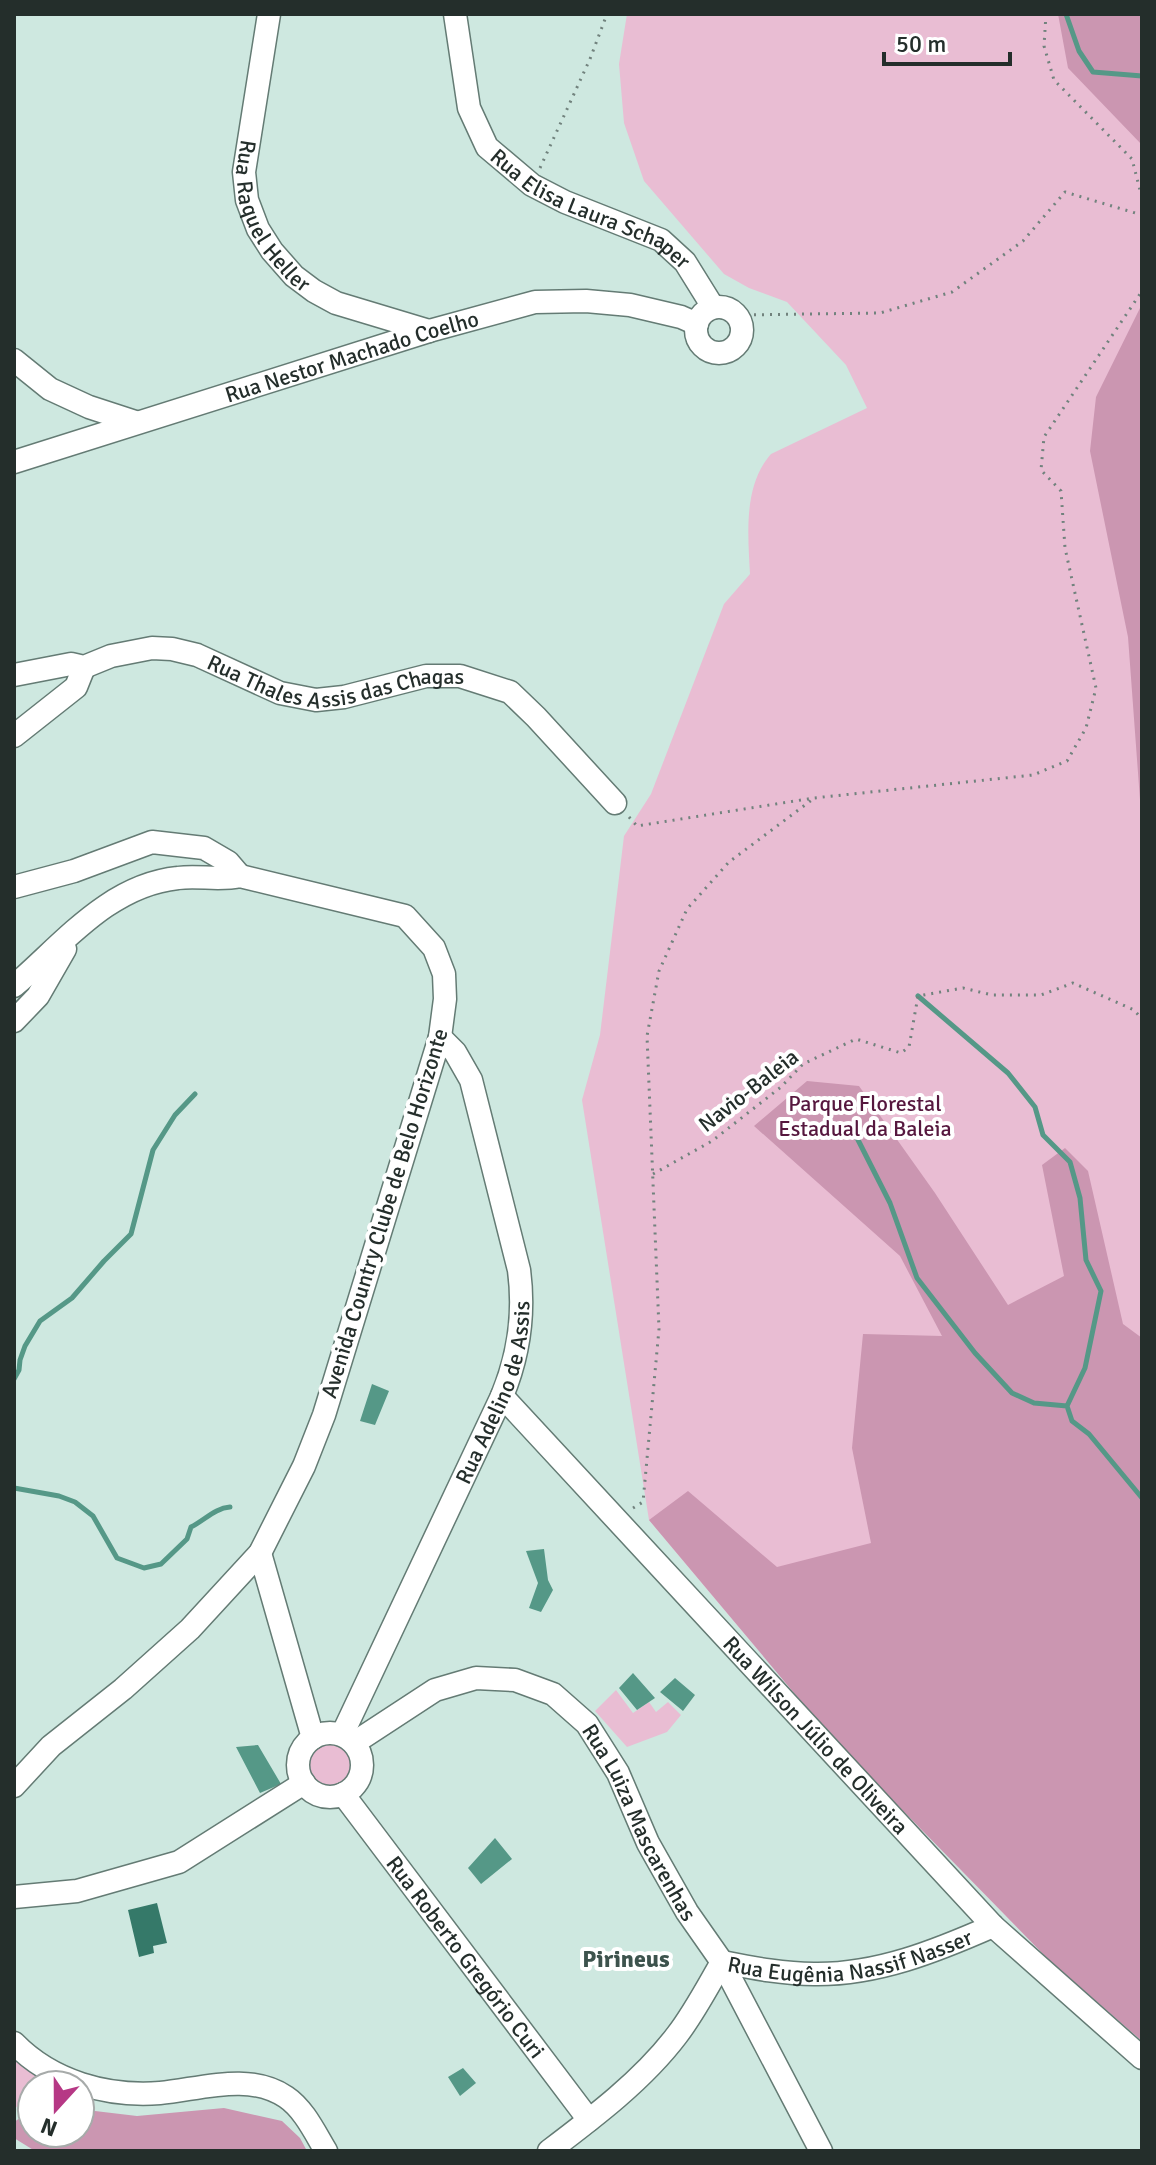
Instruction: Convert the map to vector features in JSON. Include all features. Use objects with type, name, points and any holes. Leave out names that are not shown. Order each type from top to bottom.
[{"type":"street","name":"Rua Raquel Heller","points":[[269,14],[244,172],[247,200],[258,229],[294,276],[314,291],[336,303],[429,331]]},
{"type":"street","name":"Rua Elisa Laura Schaper","points":[[455,14],[469,108],[487,147],[532,185],[565,202],[661,240],[685,262],[713,307]]},
{"type":"street","name":"Rua Nestor Machado Coelho","points":[[14,462],[429,331],[535,302],[586,301],[630,305],[671,314],[697,324]]},
{"type":"street","points":[[713,307],[731,310],[738,315],[743,331],[741,340],[729,352],[712,352],[698,341],[697,324],[703,313],[713,307]]},
{"type":"street","points":[[14,360],[50,389],[89,407],[135,422]]},
{"type":"street","name":"Rua Thales Assis das Chagas","points":[[14,675],[71,664],[84,667],[111,656],[138,651],[172,649],[197,655],[280,693],[316,700],[344,697],[426,676],[460,676],[510,692],[615,803]]},
{"type":"street","points":[[14,736],[76,687],[84,667]]},
{"type":"street","points":[[14,887],[74,871],[152,842],[204,848],[228,862],[240,876]]},
{"type":"street","name":"Avenida Country Clube de Belo Horizonte","points":[[14,986],[75,930],[127,892],[177,878],[212,880],[240,876],[405,916],[434,948],[444,974],[445,999],[440,1037],[324,1415],[304,1466],[260,1553],[190,1629],[123,1689],[51,1746],[14,1786]]},
{"type":"street","points":[[14,1021],[38,996],[75,930]]},
{"type":"street","name":"Rua Adelino de Assis","points":[[348,1739],[514,1368],[520,1337],[523,1298],[519,1270],[471,1080],[455,1052],[440,1037]]},
{"type":"street","name":"Rua Wilson Júlio de Oliveira","points":[[502,1396],[993,1926],[1142,2058]]},
{"type":"street","points":[[260,1553],[313,1738]]},
{"type":"street","name":"Rua Luiza Mascarenhas","points":[[348,1739],[435,1690],[476,1678],[515,1680],[553,1694],[587,1724],[618,1773],[648,1843],[687,1912],[722,1962],[821,2151]]},
{"type":"street","points":[[332,1733],[348,1739],[361,1754],[363,1766],[353,1787],[343,1794],[322,1795],[304,1783],[298,1767],[299,1758],[313,1738],[332,1733]]},
{"type":"street","points":[[14,1897],[77,1891],[179,1862],[304,1783]]},
{"type":"street","name":"Rua Roberto Gregório Curi","points":[[343,1794],[589,2120]]},
{"type":"street","name":"Rua Eugênia Nassif Nasser","points":[[549,2151],[589,2120],[656,2059],[678,2034],[722,1962],[774,1972],[815,1974],[859,1971],[912,1958],[993,1926]]},
{"type":"street","points":[[14,2043],[48,2070],[102,2090],[129,2094],[161,2093],[219,2084],[244,2084],[277,2092],[299,2110],[326,2151]]},
{"type":"path","points":[[532,185],[590,59],[607,14]]},
{"type":"path","points":[[1046,14],[1044,46],[1054,80],[1132,159],[1142,198]]},
{"type":"path","points":[[738,315],[880,313],[952,292],[1023,241],[1065,192],[1142,215]]},
{"type":"path","points":[[615,803],[637,826],[814,798],[1033,775],[1067,761],[1086,728],[1096,688],[1065,548],[1061,491],[1041,470],[1044,437],[1142,291]]},
{"type":"path","points":[[616,1518],[643,1502],[659,1329],[647,1036],[659,971],[687,909],[729,862],[814,798]]},
{"type":"path","name":"Navio-Baleia","points":[[652,1174],[712,1141],[781,1087],[803,1064],[856,1039],[901,1053],[909,1047],[918,996],[963,988],[992,995],[1041,995],[1073,983],[1134,1010],[1142,1019]]},
{"type":"green space","name":"Parque Florestal Estadual da Baleia","points":[[627,14],[1142,14],[1142,2041],[1048,1959],[831,1737],[649,1520],[582,1100],[600,1035],[624,836],[651,794],[724,604],[750,574],[749,511],[762,467],[771,454],[867,408],[846,365],[787,302],[749,288],[724,274],[644,181],[624,123],[619,64]]},
{"type":"green space","points":[[1058,14],[1142,14],[1142,145],[1068,68]]},
{"type":"green space","points":[[1142,304],[1142,827],[1128,637],[1090,451],[1096,397]]},
{"type":"green space","points":[[807,1081],[859,1086],[935,1193],[1008,1305],[1064,1276],[1042,1165],[1065,1148],[1088,1171],[1123,1324],[1142,1338],[1142,2041],[1048,1959],[831,1737],[649,1520],[688,1491],[777,1567],[871,1543],[852,1448],[863,1334],[942,1336],[900,1256],[754,1126]]},
{"type":"green space","points":[[616,1690],[633,1713],[649,1702],[656,1712],[668,1702],[681,1715],[667,1732],[627,1747],[595,1711]]},
{"type":"green space","points":[[330,1737],[341,1739],[350,1746],[357,1755],[357,1777],[350,1786],[341,1793],[330,1795],[319,1793],[310,1786],[303,1777],[301,1766],[303,1755],[310,1746],[319,1739]]},
{"type":"green space","points":[[14,2047],[37,2069],[16,2069],[14,2109]]},
{"type":"green space","points":[[224,2108],[282,2121],[300,2138],[307,2151],[32,2149],[96,2149],[96,2111],[137,2116]]},
{"type":"shaded area","points":[[372,1384],[389,1391],[375,1425],[360,1421]]},
{"type":"shaded area","points":[[544,1549],[548,1580],[553,1590],[541,1612],[529,1608],[538,1583],[526,1551]]},
{"type":"shaded area","points":[[633,1673],[655,1698],[637,1710],[619,1688]]},
{"type":"shaded area","points":[[675,1678],[695,1695],[683,1711],[660,1692]]},
{"type":"shaded area","points":[[258,1745],[281,1784],[260,1793],[236,1747]]},
{"type":"shaded area","points":[[495,1838],[512,1859],[481,1884],[468,1868]]},
{"type":"shaded area","points":[[463,2068],[476,2083],[460,2096],[448,2077]]},
{"type":"building","points":[[157,1903],[167,1943],[153,1946],[154,1953],[139,1957],[128,1910]]},
{"type":"waterway","points":[[1066,14],[1079,51],[1093,72],[1142,76]]},
{"type":"waterway","points":[[918,996],[1008,1073],[1035,1107],[1043,1135],[1070,1162],[1080,1198],[1086,1260],[1101,1291],[1085,1368],[1067,1406]]},
{"type":"waterway","points":[[14,1379],[25,1346],[40,1321],[72,1298],[131,1234],[153,1150],[175,1115],[195,1094]]},
{"type":"waterway","points":[[853,1130],[890,1203],[917,1278],[975,1353],[1012,1393],[1034,1403],[1067,1406],[1072,1421],[1089,1434],[1142,1498]]},
{"type":"waterway","points":[[14,1488],[75,1502],[93,1516],[117,1558],[144,1568],[161,1564],[187,1539],[191,1527],[230,1507]]},
{"type":"district","name":"Pirineus","points":[[626,1959]]}]
